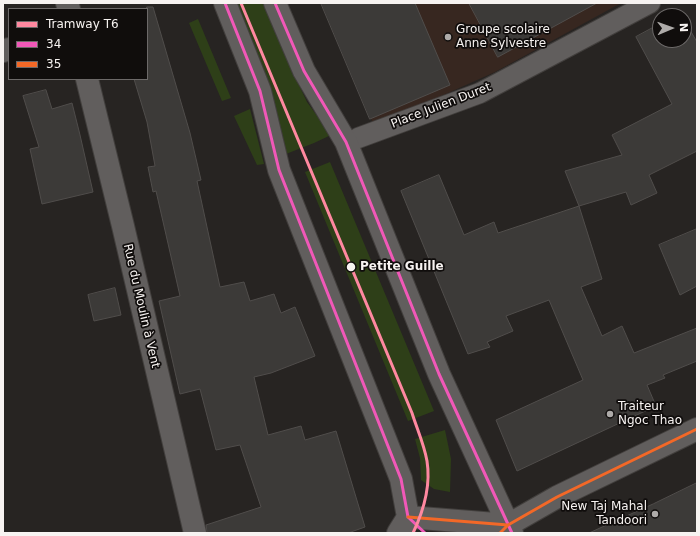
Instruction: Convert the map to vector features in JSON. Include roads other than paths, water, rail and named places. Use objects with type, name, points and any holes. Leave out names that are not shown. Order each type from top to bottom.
[{"type":"street","points":[[225,3],[260,91],[279,170],[401,479],[403,525]]},
{"type":"street","points":[[275,3],[304,71],[346,142],[439,374],[507,530]]},
{"type":"street","name":"Place Julien Duret","points":[[358,138],[480,94],[650,3]]},
{"type":"street","name":"Rue du Moulin à Vent","points":[[87,80],[195,533]]},
{"type":"street","points":[[403,525],[507,530],[557,497],[697,429]]},
{"type":"street","points":[[403,525],[425,533]]},
{"type":"tram line","name":"T6","points":[[241,3],[412,413],[426,455],[428,470],[426,498],[413,533]]},
{"type":"place","name":"Groupe scolaire Anne Sylvestre","points":[[448,37]]},
{"type":"place","name":"Petite Guille","points":[[351,267]]},
{"type":"place","name":"Traiteur Ngoc Thao","points":[[610,414]]},
{"type":"place","name":"New Taj Mahal Tandoori","points":[[655,514]]}]
